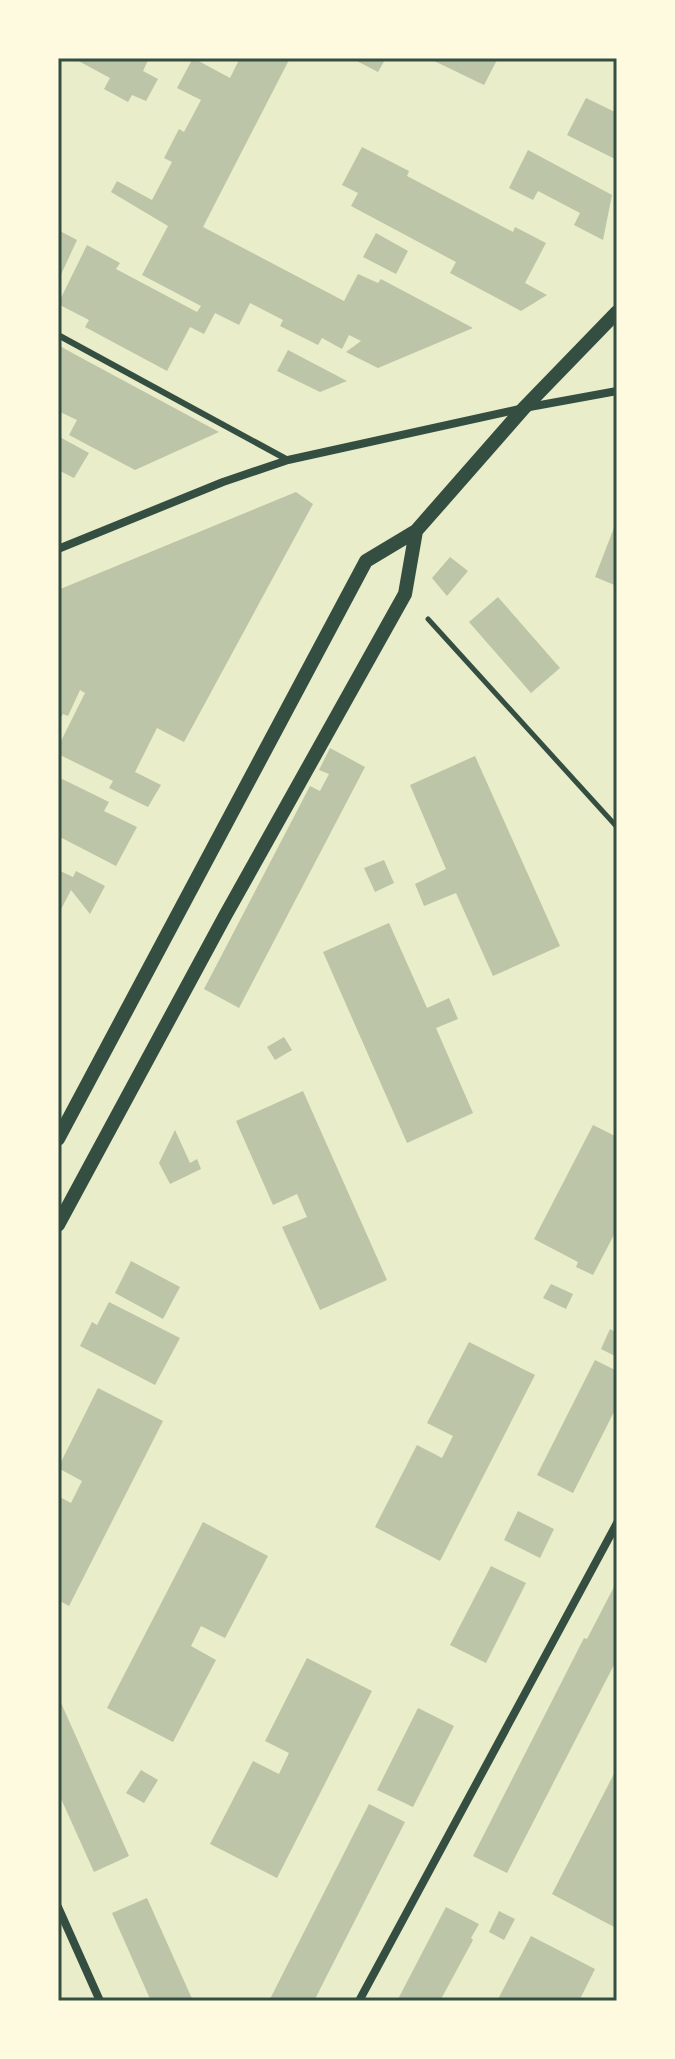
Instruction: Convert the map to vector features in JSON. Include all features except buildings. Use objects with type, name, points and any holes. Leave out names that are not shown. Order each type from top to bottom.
[{"type":"street","points":[[58,1139],[366,561],[416,531],[524,408],[617,312]]},
{"type":"street","points":[[58,549],[223,482],[288,460],[524,408],[617,391]]},
{"type":"street","points":[[58,1225],[225,916],[405,594],[416,531]]},
{"type":"street","points":[[359,2001],[617,1523]]},
{"type":"street","points":[[58,1907],[100,2001]]},
{"type":"lane","points":[[58,335],[288,460]]},
{"type":"path","points":[[405,594],[617,827]]}]
